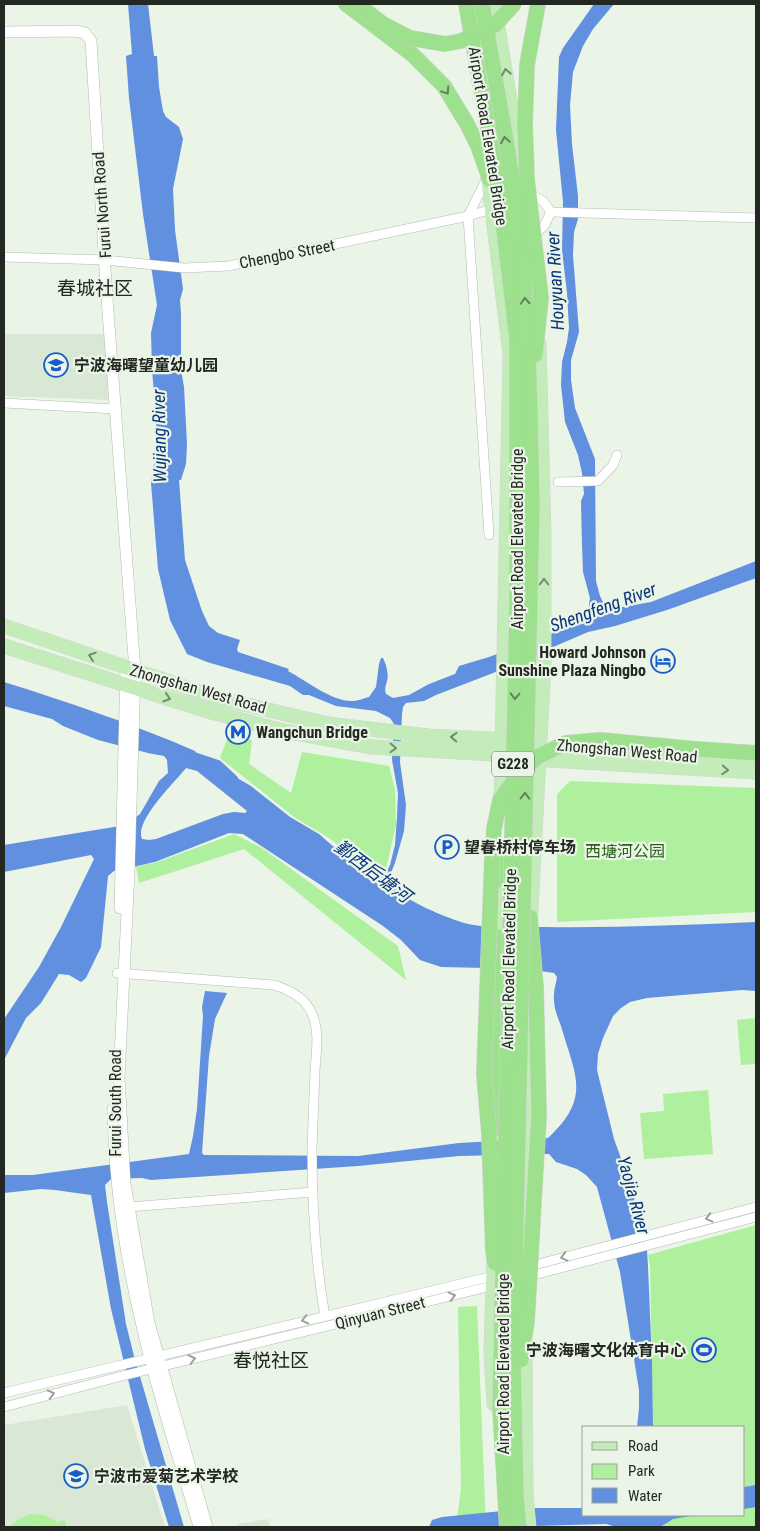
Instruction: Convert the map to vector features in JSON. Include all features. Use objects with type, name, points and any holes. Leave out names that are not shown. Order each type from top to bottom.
[{"type":"highway","points":[[346,4],[413,55],[444,86],[478,146],[491,182],[508,260]]},
{"type":"highway","points":[[357,4],[383,24],[410,38],[445,44],[461,41],[494,25],[514,4]]},
{"type":"highway","name":"Airport Road Elevated Bridge","points":[[482,4],[514,194],[524,284],[530,406],[532,504],[513,1360],[516,1497],[525,1526]]},
{"type":"highway","points":[[530,406],[541,298],[527,180],[525,124],[527,65],[538,4]]},
{"type":"highway","points":[[527,65],[548,4]]},
{"type":"highway","name":"Airport Road Elevated Bridge","points":[[465,7],[500,197],[517,339],[517,604],[500,1409],[503,1526]]},
{"type":"highway","points":[[502,1313],[493,1250],[484,1074],[492,859],[494,829],[500,800],[519,774],[537,757],[566,743],[600,740],[756,753]]},
{"type":"highway","points":[[489,1146],[495,1110],[496,887],[500,854]]},
{"type":"highway","points":[[514,1411],[527,1321],[538,1115],[536,988],[530,915]]},
{"type":"main road","points":[[494,4],[526,191],[537,296],[544,534],[544,664],[530,915],[528,1128],[524,1273],[527,1499],[525,1526]]},
{"type":"main road","points":[[465,7],[510,354],[500,854],[501,1129],[492,1281],[491,1352],[503,1526]]},
{"type":"main road","name":"Zhongshan West Road","points":[[4,626],[217,698],[328,724],[428,736],[541,742],[596,751],[756,761]]},
{"type":"main road","name":"Zhongshan West Road","points":[[4,646],[211,712],[284,731],[372,747],[502,754],[540,760],[756,772]]},
{"type":"street","name":"Furui North Road","points":[[4,32],[75,31],[85,33],[91,41],[130,669]]},
{"type":"street","points":[[488,177],[468,216],[489,535]]},
{"type":"street","points":[[526,191],[543,201],[552,212],[756,218]]},
{"type":"street","name":"Chengbo Street","points":[[4,257],[105,260],[184,268],[228,266],[468,216],[492,209]]},
{"type":"street","points":[[531,238],[544,226],[552,212]]},
{"type":"street","points":[[4,403],[115,409]]},
{"type":"street","points":[[558,482],[598,481],[613,465],[617,455]]},
{"type":"street","name":"Furui South Road","points":[[130,669],[119,1077],[121,1184],[133,1284],[143,1331],[199,1527]]},
{"type":"street","points":[[121,973],[274,985],[291,992],[305,1002],[312,1014],[317,1033],[312,1172],[319,1280],[325,1316]]},
{"type":"street","name":"Furui South Road","points":[[121,1184],[129,1207],[149,1323],[151,1363],[207,1527]]},
{"type":"street","points":[[129,1207],[313,1192]]},
{"type":"street","name":"Qinyuan Street","points":[[524,1273],[612,1244],[756,1207]]},
{"type":"street","name":"Qinyuan Street","points":[[4,1393],[120,1365],[151,1363],[524,1273],[614,1254],[756,1217]]},
{"type":"street","name":"Qinyuan Street","points":[[4,1406],[122,1376],[151,1363],[325,1316],[492,1281]]},
{"type":"shaded area","name":"宁波海曙望童幼儿园","points":[[4,334],[107,334],[108,400],[4,396]]},
{"type":"shaded area","name":"宁波市爱菊艺术学校","points":[[127,1405],[165,1527],[4,1527],[4,1425]]},
{"type":"shaded area","points":[[268,1519],[270,1527],[238,1527],[238,1524]]},
{"type":"green space","points":[[229,734],[252,740],[249,764],[291,793],[302,752],[389,766],[395,790],[396,825],[385,873],[368,867],[329,838],[294,817],[220,758]]},
{"type":"green space","name":"西塘河公园","points":[[570,781],[756,788],[756,912],[557,922],[557,794]]},
{"type":"green space","points":[[234,834],[262,848],[398,946],[406,980],[244,849],[139,883],[136,866],[155,863]]},
{"type":"green space","points":[[756,1018],[756,1064],[741,1065],[737,1020]]},
{"type":"green space","points":[[708,1090],[713,1154],[644,1159],[640,1113],[664,1111],[663,1094]]},
{"type":"green space","name":"宁波海曙文化体育中心","points":[[756,1225],[756,1527],[661,1527],[661,1516],[745,1516],[745,1426],[653,1426],[650,1266],[648,1255]]},
{"type":"green space","points":[[477,1306],[486,1527],[456,1527],[461,1488],[458,1307]]},
{"type":"green space","points":[[31,1514],[45,1515],[58,1522],[65,1520],[66,1527],[36,1525],[9,1527],[19,1519]]},
{"type":"water","points":[[128,4],[148,4],[154,56],[157,56],[163,111],[166,117],[179,127],[183,139],[173,189],[175,230],[183,289],[180,300],[181,370],[184,387],[187,444],[186,464],[181,480],[179,480],[185,560],[209,626],[218,633],[240,640],[238,652],[289,669],[288,671],[328,695],[353,701],[369,697],[376,687],[379,664],[381,658],[383,658],[388,678],[385,688],[386,694],[393,698],[409,695],[429,684],[455,674],[459,666],[561,630],[584,619],[588,611],[590,598],[583,572],[581,501],[584,494],[582,473],[578,455],[565,422],[561,385],[562,362],[569,328],[562,250],[563,202],[556,130],[559,57],[563,48],[594,4],[614,4],[593,29],[583,46],[573,72],[570,105],[578,196],[578,219],[574,232],[573,255],[579,332],[571,360],[571,380],[575,408],[595,459],[596,581],[600,596],[605,606],[623,607],[651,602],[756,561],[756,578],[667,610],[588,632],[424,701],[406,703],[402,714],[400,762],[406,805],[404,831],[388,880],[401,894],[426,908],[454,920],[491,927],[623,927],[756,922],[756,991],[742,990],[647,998],[630,1002],[613,1016],[598,1054],[597,1070],[614,1139],[631,1186],[647,1250],[653,1426],[637,1426],[639,1390],[620,1272],[597,1187],[586,1175],[577,1169],[556,1162],[549,1154],[459,1156],[358,1166],[151,1180],[142,1178],[111,1179],[105,1185],[126,1324],[184,1527],[169,1527],[145,1449],[111,1309],[91,1195],[41,1189],[4,1193],[4,1175],[33,1175],[189,1154],[197,1109],[202,1007],[205,991],[227,993],[215,1019],[209,1056],[202,1153],[204,1155],[358,1156],[459,1143],[548,1138],[571,1110],[576,1085],[575,1072],[556,1013],[554,994],[557,977],[554,973],[526,969],[441,967],[420,960],[401,940],[383,926],[243,834],[229,833],[155,862],[114,871],[108,876],[101,947],[86,978],[81,982],[69,975],[59,974],[41,1003],[26,1018],[4,1060],[4,1019],[39,967],[94,859],[91,855],[4,872],[4,845],[120,826],[140,814],[159,781],[168,773],[167,760],[164,756],[98,740],[63,726],[52,719],[4,706],[4,682],[100,714],[195,751],[200,760],[220,768],[251,786],[290,817],[319,834],[342,854],[361,867],[384,877],[390,865],[395,845],[398,793],[392,760],[394,724],[390,718],[376,711],[336,706],[309,695],[303,695],[290,686],[207,662],[187,654],[170,620],[158,569],[151,483],[158,446],[151,333],[157,305],[143,214],[129,98],[126,56],[132,54]],"holes":[[[186,768],[197,771],[247,811],[245,813],[223,814],[156,839],[142,839],[141,831],[150,812]]]},
{"type":"water","points":[[756,1485],[756,1507],[745,1509],[745,1487]]},
{"type":"water","points":[[533,1508],[582,1508],[582,1516],[691,1516],[673,1519],[660,1527],[617,1527],[606,1524],[429,1527],[432,1520],[442,1517]]},
{"type":"waterway","name":"鄞西后塘河","points":[[188,754],[218,764],[234,779]]},
{"type":"place","name":"宁波海曙望童幼儿园","points":[[56,365]]},
{"type":"place","name":"Howard Johnson Sunshine Plaza Ningbo","points":[[663,661]]},
{"type":"place","name":"Wangchun Bridge","points":[[238,732]]},
{"type":"place","name":"望春桥村停车场","points":[[447,847]]},
{"type":"place","name":"宁波海曙文化体育中心","points":[[704,1350]]},
{"type":"place","name":"宁波市爱菊艺术学校","points":[[76,1476]]},
{"type":"district","name":"春城社区","points":[[95,288]]},
{"type":"district","name":"春悦社区","points":[[271,1360]]},
{"type":"water label","name":"Houyuan River","points":[[555,281]]},
{"type":"water label","name":"Wujiang River","points":[[159,436]]},
{"type":"water label","name":"Shengfeng River","points":[[603,607]]},
{"type":"water label","name":"Yaojia River","points":[[634,1195]]}]
